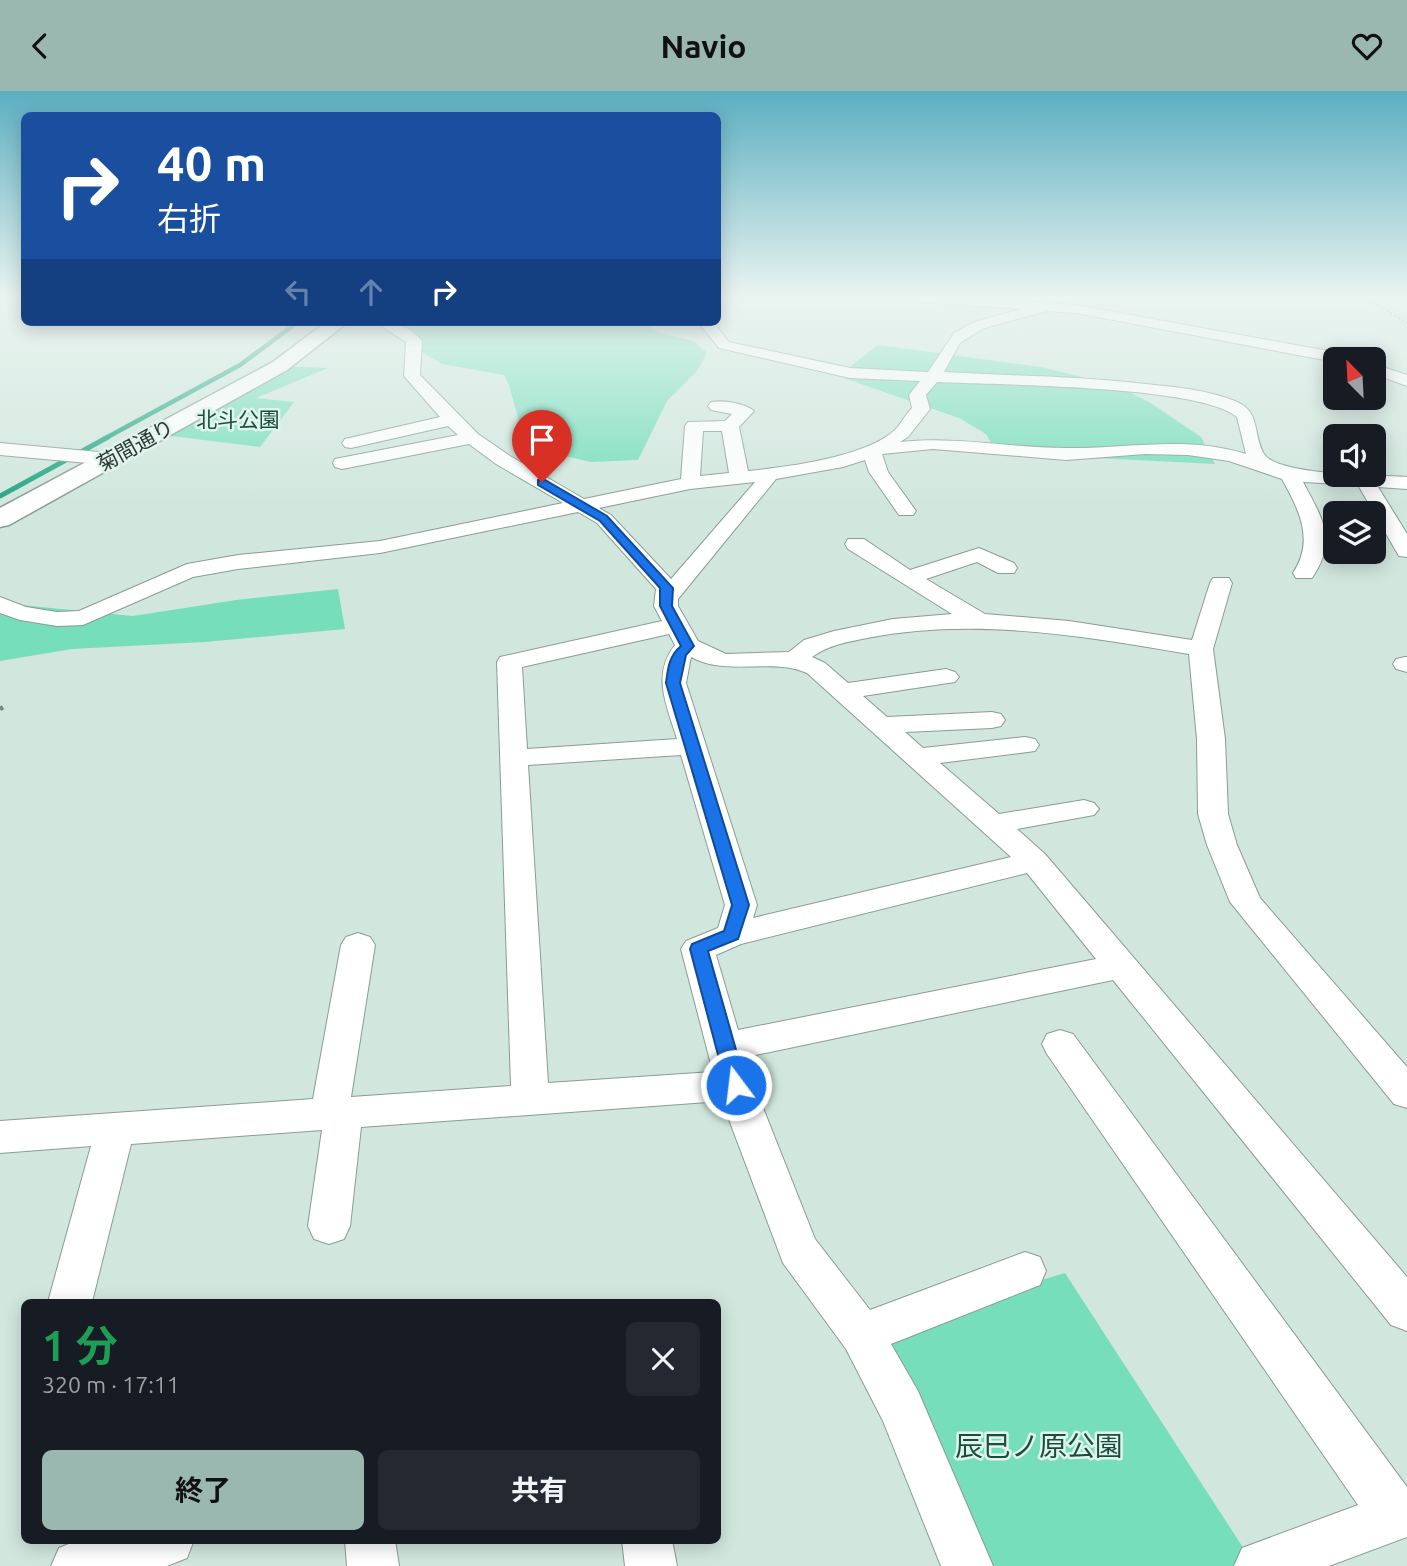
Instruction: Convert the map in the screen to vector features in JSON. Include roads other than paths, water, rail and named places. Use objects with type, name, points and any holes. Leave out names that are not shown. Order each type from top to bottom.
[{"type":"street","name":"菊間通り","points":[[0,519],[278,367]]},
{"type":"street","points":[[413,367],[412,376],[452,420],[472,437],[503,460],[604,519],[667,588],[666,606],[682,636],[705,655],[725,661],[796,659],[816,667],[1034,861],[1407,1310]]},
{"type":"street","points":[[818,367],[866,376],[935,375],[1120,386],[1225,404],[1241,412],[1247,421],[1252,447],[1260,461],[1289,475],[1307,505],[1317,534],[1314,555],[1304,573]]},
{"type":"street","points":[[0,604],[20,613],[57,619],[83,618],[187,571],[238,562],[380,547],[690,483],[769,474],[843,461],[902,433],[921,409],[916,401],[917,394],[940,367]]},
{"type":"street","points":[[1386,368],[1407,367]]},
{"type":"street","points":[[1386,373],[1407,381]]},
{"type":"street","points":[[690,483],[694,426],[730,426],[745,411],[717,406]]},
{"type":"street","points":[[351,443],[452,420]]},
{"type":"street","points":[[730,426],[738,477]]},
{"type":"street","points":[[342,463],[472,437]]},
{"type":"street","points":[[871,450],[933,444],[1066,454],[1145,448],[1188,449],[1232,456],[1289,475],[1323,477]]},
{"type":"street","points":[[0,449],[110,459]]},
{"type":"street","points":[[871,450],[879,472],[906,511]]},
{"type":"street","points":[[666,599],[765,483],[769,474]]},
{"type":"street","points":[[1386,482],[1407,483]]},
{"type":"street","points":[[1368,487],[1407,551]]},
{"type":"street","points":[[856,544],[884,564],[910,577],[978,620]]},
{"type":"street","points":[[910,577],[979,554],[1006,568]]},
{"type":"street","points":[[1221,583],[1201,649],[1211,739],[1213,814],[1222,845],[1246,902],[1407,1093]]},
{"type":"street","points":[[796,659],[823,641],[876,628],[978,620],[1037,622],[1201,649]]},
{"type":"street","points":[[682,636],[673,683],[741,905],[732,935]]},
{"type":"street","points":[[530,1100],[509,663],[682,636]]},
{"type":"street","points":[[843,691],[946,677]]},
{"type":"street","points":[[883,725],[992,720]]},
{"type":"street","points":[[918,757],[1025,745]]},
{"type":"street","points":[[513,758],[693,746]]},
{"type":"street","points":[[993,824],[1084,809]]},
{"type":"street","points":[[967,1566],[901,1407],[862,1333],[798,1249],[730,1066],[698,949],[732,935],[1034,861]]},
{"type":"street","points":[[329,1226],[337,1113],[358,945]]},
{"type":"street","points":[[0,1137],[530,1100],[730,1066],[1121,966]]},
{"type":"street","points":[[1060,1044],[1401,1513],[1259,1566]]},
{"type":"street","points":[[71,1299],[115,1129]]},
{"type":"street","points":[[862,1333],[1025,1271]]},
{"type":"street","points":[[77,1566],[155,1544]]},
{"type":"street","points":[[370,1544],[373,1566]]},
{"type":"street","points":[[648,1544],[651,1566]]},
{"type":"waterway","points":[[104,439],[237,367]]},
{"type":"waterway","points":[[0,496],[108,437]]},
{"type":"park label","name":"北斗公園","points":[[238,419]]},
{"type":"park label","name":"辰巳ノ原公園","points":[[1039,1445]]}]
